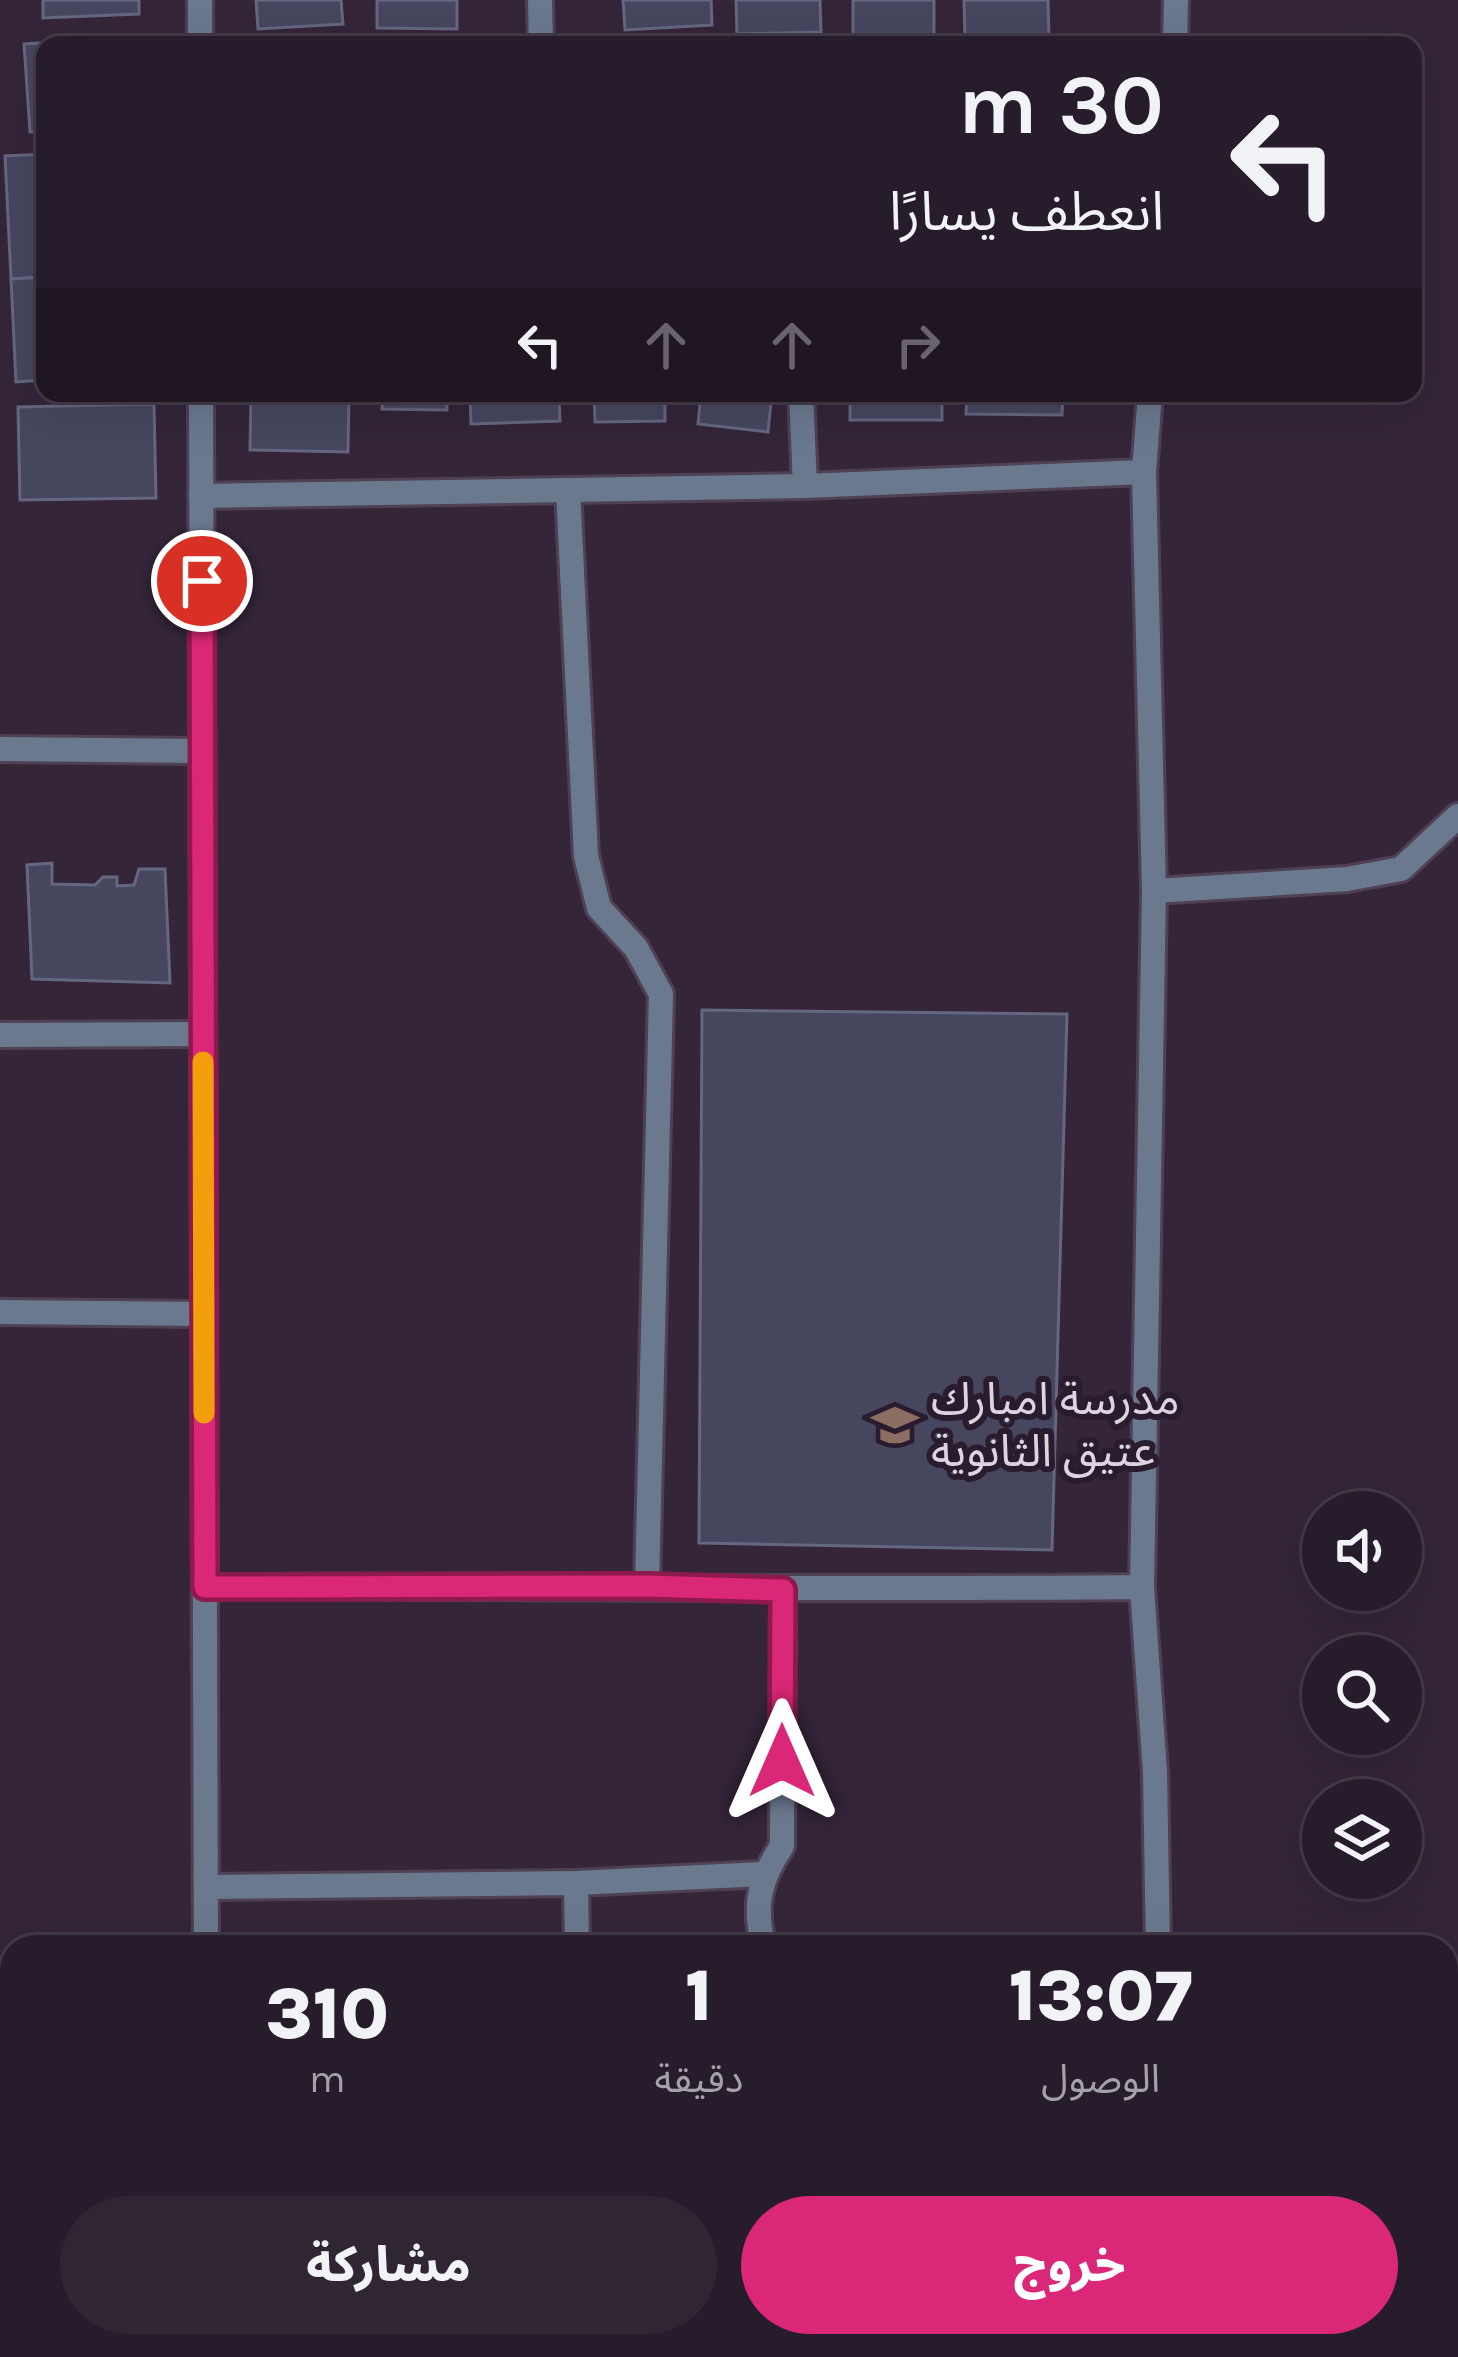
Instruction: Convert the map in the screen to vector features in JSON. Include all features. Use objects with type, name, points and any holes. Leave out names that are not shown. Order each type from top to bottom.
[{"type":"street","points":[[200,0],[200,36]]},
{"type":"street","points":[[539,0],[541,36]]},
{"type":"street","points":[[1175,36],[1176,0]]},
{"type":"street","points":[[201,402],[206,1935]]},
{"type":"street","points":[[801,402],[805,486]]},
{"type":"street","points":[[1149,402],[1144,472],[1154,891],[1142,1587],[1155,1773],[1158,1935]]},
{"type":"street","points":[[202,496],[805,486],[1144,472]]},
{"type":"street","points":[[568,490],[586,856],[599,908],[636,948],[661,994],[647,1586]]},
{"type":"street","points":[[0,749],[202,751]]},
{"type":"street","points":[[1154,891],[1347,879],[1401,869],[1458,816]]},
{"type":"street","points":[[0,1035],[203,1034]]},
{"type":"street","points":[[0,1312],[204,1314]]},
{"type":"street","points":[[205,1587],[1142,1587]]},
{"type":"street","points":[[761,1935],[757,1922],[763,1874],[782,1846],[783,1590]]},
{"type":"street","points":[[206,1887],[576,1883],[763,1874]]},
{"type":"street","points":[[576,1883],[578,1935]]},
{"type":"building","points":[[43,0],[139,0],[139,14],[43,18]]},
{"type":"building","points":[[256,0],[341,0],[343,24],[258,29]]},
{"type":"building","points":[[377,0],[457,0],[457,29],[377,28]]},
{"type":"building","points":[[623,0],[711,0],[712,25],[625,30]]},
{"type":"building","points":[[736,0],[820,0],[821,32],[737,34]]},
{"type":"building","points":[[853,0],[934,0],[934,36],[853,36]]},
{"type":"building","points":[[964,0],[1048,0],[1049,36],[965,36]]},
{"type":"building","points":[[36,43],[36,132],[30,132],[24,44]]},
{"type":"building","points":[[36,154],[36,278],[11,279],[5,156]]},
{"type":"building","points":[[36,278],[36,381],[16,382],[11,279]]},
{"type":"building","points":[[251,402],[349,402],[348,452],[250,450]]},
{"type":"building","points":[[382,402],[447,402],[447,410],[382,409]]},
{"type":"building","points":[[470,402],[559,402],[560,421],[471,424]]},
{"type":"building","points":[[594,402],[665,402],[665,421],[595,422]]},
{"type":"building","points":[[700,402],[771,402],[768,432],[698,424]]},
{"type":"building","points":[[850,402],[942,402],[942,420],[850,420]]},
{"type":"building","points":[[967,402],[1063,402],[1062,415],[966,414]]},
{"type":"building","points":[[154,404],[156,498],[20,500],[18,407]]},
{"type":"building","points":[[52,863],[52,884],[95,885],[103,877],[117,877],[117,886],[134,885],[139,869],[165,869],[170,983],[32,979],[27,865]]},
{"type":"building","points":[[702,1010],[1067,1014],[1052,1550],[699,1543]]},
{"type":"slow traffic","points":[[203,1062],[204,1413]]},
{"type":"place","name":"مدرسة امبارك عتيق الثانوية","points":[[895,1425]]},
{"type":"route","points":[[202,581],[205,1587],[783,1590],[782,1761]]}]
